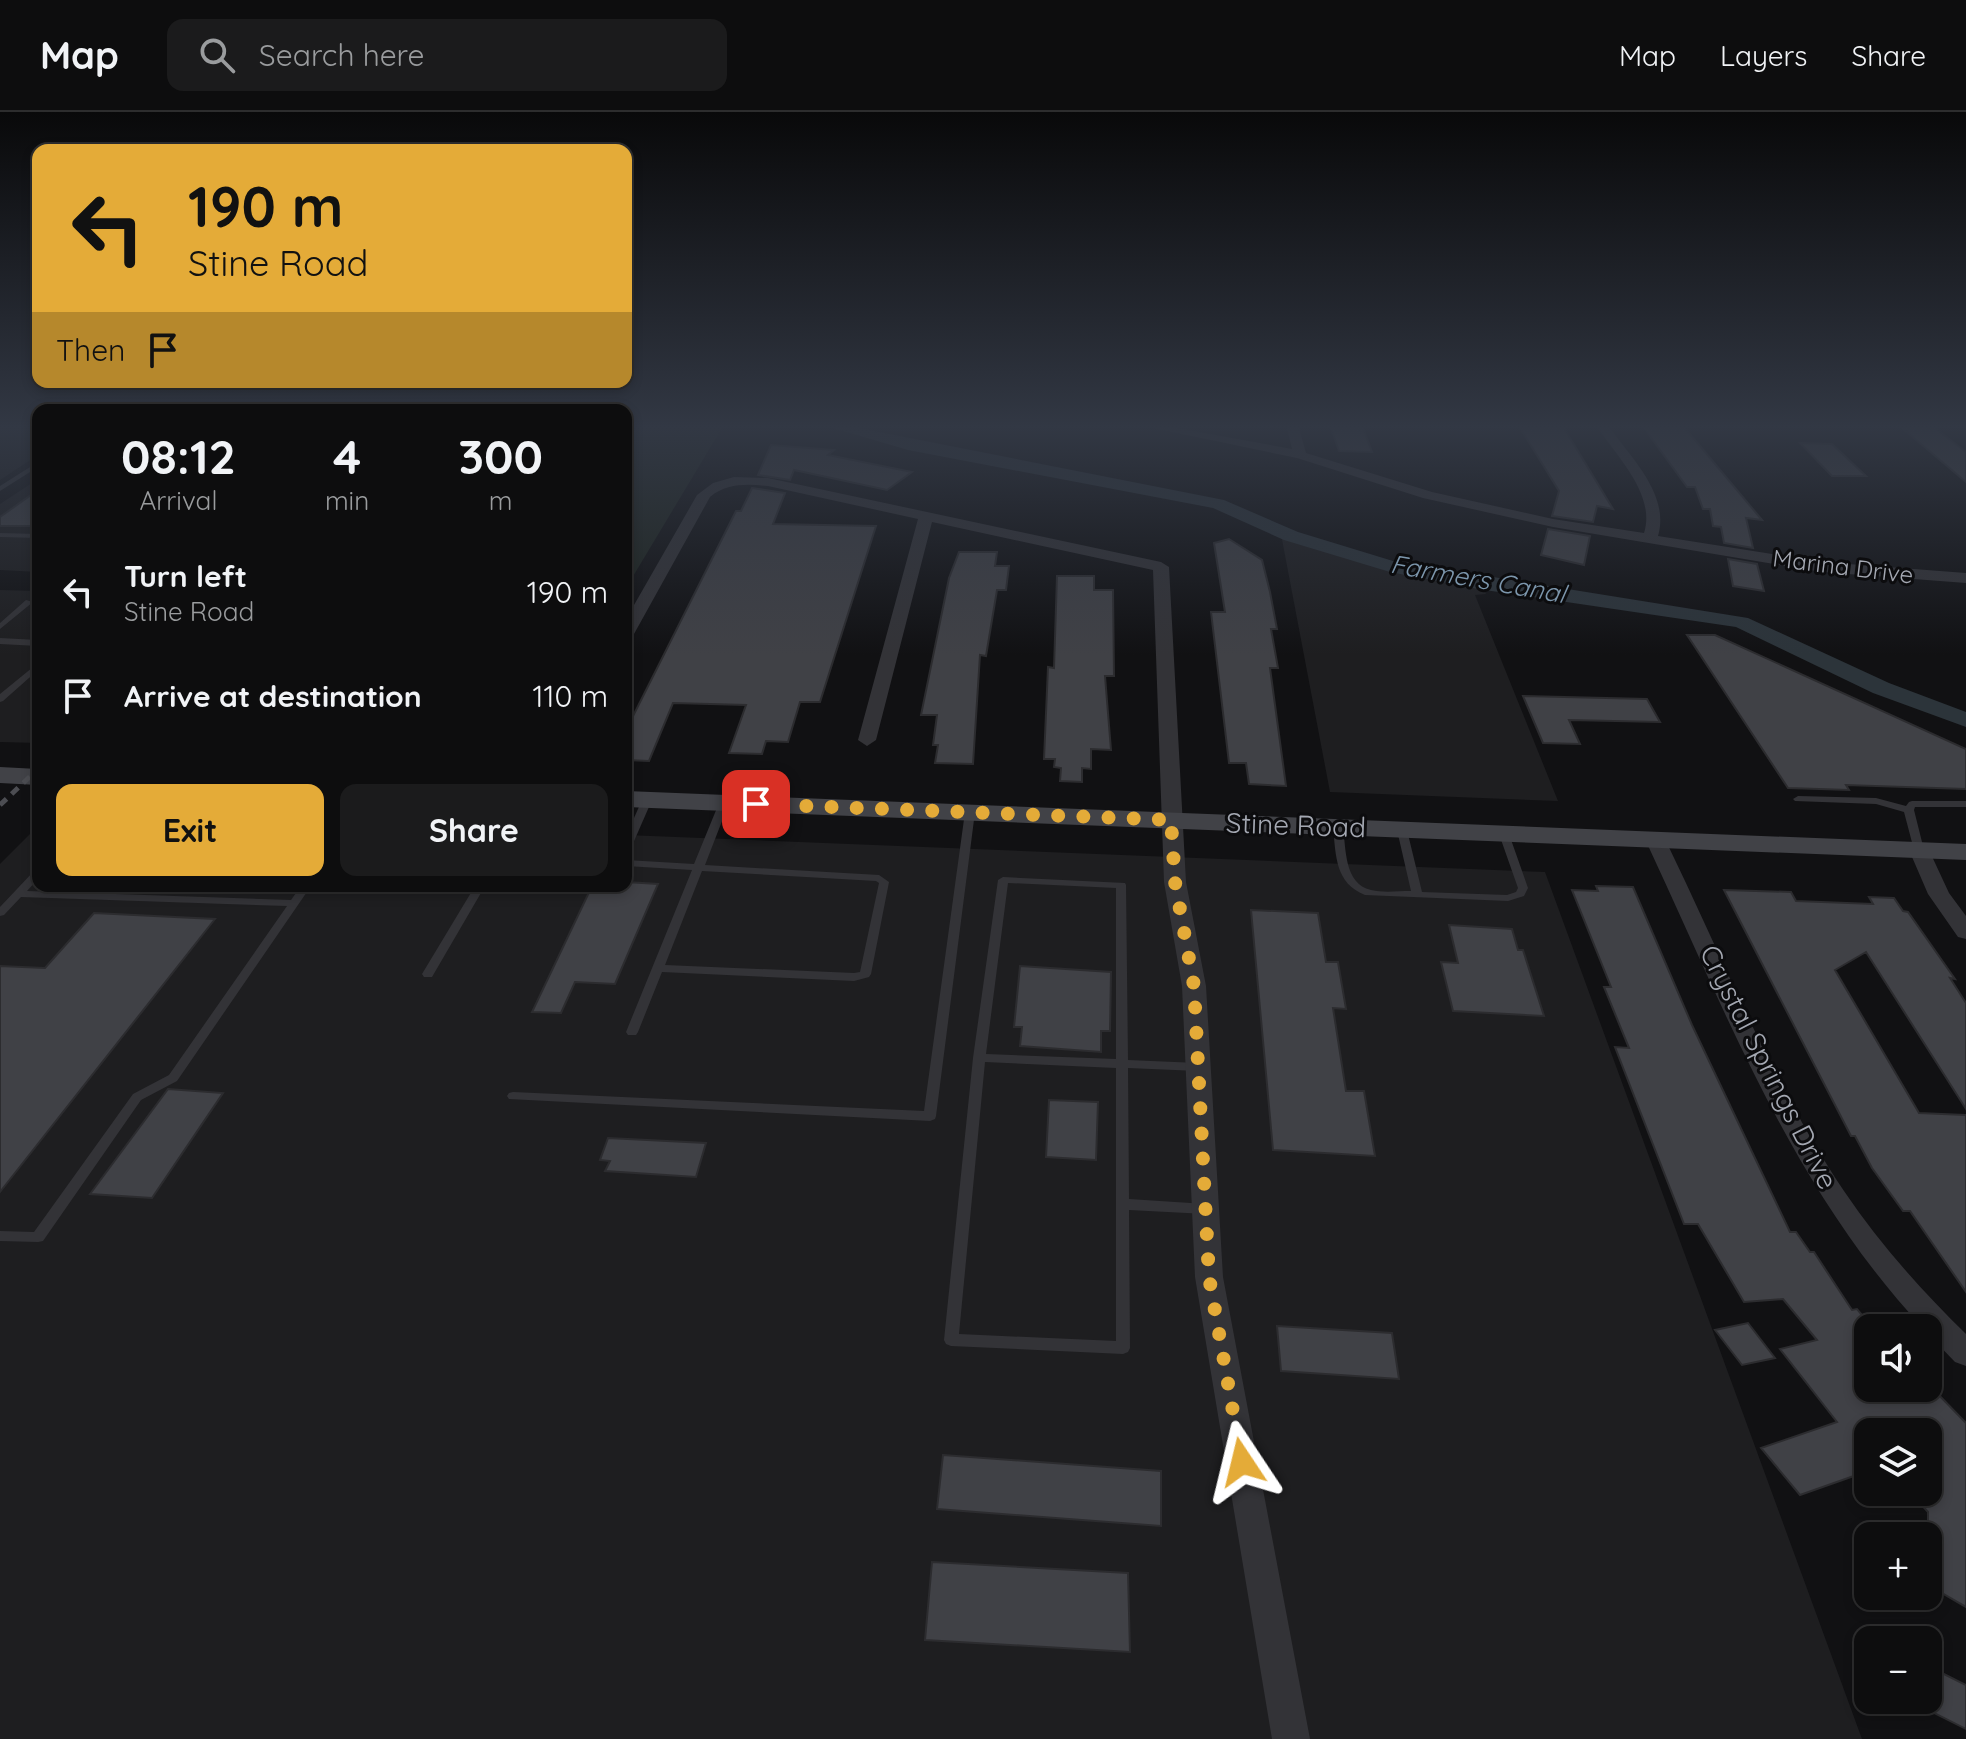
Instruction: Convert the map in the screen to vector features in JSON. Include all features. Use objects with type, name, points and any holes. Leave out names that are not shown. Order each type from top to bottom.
[{"type":"main road","points":[[0,775],[32,777]]},
{"type":"main road","name":"Stine Road","points":[[637,800],[1966,852]]},
{"type":"street","points":[[632,623],[699,504]]},
{"type":"street","points":[[870,504],[1161,567],[1175,882],[1194,986],[1209,1277],[1291,1739]]},
{"type":"street","name":"Marina Drive","points":[[1463,504],[1822,567],[1966,578]]},
{"type":"street","points":[[1650,539],[1655,522],[1652,504]]},
{"type":"street","points":[[867,740],[926,516]]},
{"type":"street","name":"Crystal Springs Drive","points":[[1655,839],[1802,1143],[1839,1203],[1888,1268],[1966,1353]]},
{"type":"street","points":[[1919,850],[1939,894],[1966,932]]},
{"type":"lane","points":[[0,535],[32,536]]},
{"type":"lane","points":[[0,627],[29,602]]},
{"type":"lane","points":[[0,641],[32,643]]},
{"type":"lane","points":[[0,699],[32,671]]},
{"type":"lane","points":[[1798,799],[1876,801],[1909,810]]},
{"type":"lane","points":[[632,822],[637,800]]},
{"type":"lane","points":[[632,1032],[724,803]]},
{"type":"lane","points":[[1919,850],[1909,810],[1912,804],[1966,804]]},
{"type":"lane","points":[[513,1096],[930,1116],[970,812]]},
{"type":"lane","points":[[1338,827],[1346,879],[1355,889],[1417,895],[1508,898],[1520,894],[1523,888],[1504,834]]},
{"type":"lane","points":[[1402,830],[1417,895]]},
{"type":"lane","points":[[632,863],[879,878],[884,882],[865,974],[659,968]]},
{"type":"lane","points":[[0,913],[32,879]]},
{"type":"lane","points":[[1003,880],[1121,885],[1123,1348],[951,1340],[979,1058],[1003,880]]},
{"type":"lane","points":[[0,1236],[38,1237],[137,1097],[173,1078],[302,892]]},
{"type":"lane","points":[[428,974],[476,892]]},
{"type":"lane","points":[[18,894],[295,903]]},
{"type":"lane","points":[[979,1058],[1198,1067]]},
{"type":"lane","points":[[1123,1204],[1206,1209]]},
{"type":"shaded area","points":[[0,504],[32,504],[32,572],[0,570]]},
{"type":"shaded area","points":[[632,504],[676,504],[632,578]]},
{"type":"shaded area","points":[[1280,529],[1376,560],[1478,576],[1486,594],[1475,595],[1558,801],[1330,792]]},
{"type":"shaded area","points":[[0,590],[32,591],[32,743],[0,742]]},
{"type":"shaded area","points":[[32,832],[32,892],[632,892],[632,835],[1545,872],[1862,1739],[0,1739],[0,864]]},
{"type":"building","points":[[18,504],[32,504],[32,526],[0,526],[0,517]]},
{"type":"building","points":[[744,504],[781,504],[773,524],[876,526],[820,702],[800,702],[788,742],[766,741],[762,754],[729,753],[746,705],[673,703],[649,761],[632,760],[632,718],[736,511],[741,511]]},
{"type":"building","points":[[1555,504],[1610,504],[1613,509],[1597,506],[1593,522],[1552,516]]},
{"type":"building","points":[[1701,504],[1749,504],[1762,520],[1746,518],[1753,548],[1724,543],[1721,527],[1713,526],[1710,509],[1703,509]]},
{"type":"building","points":[[1548,529],[1590,536],[1584,565],[1541,555]]},
{"type":"building","points":[[1229,539],[1262,560],[1270,592],[1277,629],[1271,629],[1278,668],[1270,668],[1286,786],[1249,784],[1246,763],[1229,763],[1211,612],[1225,612],[1214,543]]},
{"type":"building","points":[[959,552],[997,552],[995,566],[1009,566],[1006,590],[997,590],[986,656],[980,655],[973,764],[935,763],[938,745],[933,745],[937,715],[921,715],[949,578]]},
{"type":"building","points":[[1728,559],[1757,564],[1764,591],[1733,586]]},
{"type":"building","points":[[1057,576],[1094,576],[1094,590],[1113,590],[1114,676],[1105,676],[1111,750],[1091,749],[1091,769],[1082,768],[1082,782],[1060,781],[1061,768],[1054,767],[1055,759],[1044,759],[1048,667],[1054,668]]},
{"type":"building","points":[[1687,635],[1715,635],[1966,749],[1966,789],[1846,785],[1849,790],[1788,788]]},
{"type":"building","points":[[1523,696],[1647,699],[1660,722],[1569,720],[1580,744],[1543,743]]},
{"type":"building","points":[[632,882],[658,884],[615,984],[575,982],[561,1013],[532,1012],[589,892],[632,892]]},
{"type":"building","points":[[1596,886],[1633,887],[1692,1025],[1790,1232],[1796,1232],[1810,1252],[1814,1252],[1852,1310],[1857,1309],[1861,1314],[1854,1314],[1854,1402],[1942,1402],[1942,1398],[1966,1423],[1966,1607],[1942,1593],[1942,1522],[1928,1522],[1928,1512],[1923,1506],[1942,1506],[1942,1418],[1854,1418],[1854,1476],[1800,1495],[1761,1448],[1837,1422],[1780,1349],[1817,1340],[1783,1299],[1744,1302],[1698,1224],[1684,1224],[1615,1047],[1629,1048],[1604,987],[1611,987],[1572,890],[1598,891]]},
{"type":"building","points":[[1724,890],[1791,892],[1796,901],[1873,904],[1869,897],[1894,898],[1903,911],[1908,912],[1955,979],[1950,978],[1966,1003],[1966,1109],[1866,952],[1835,970],[1919,1113],[1966,1115],[1966,1292],[1910,1211],[1903,1211],[1872,1168],[1855,1136],[1851,1136]]},
{"type":"building","points":[[1251,910],[1318,913],[1326,962],[1338,962],[1346,1009],[1333,1008],[1346,1091],[1364,1091],[1375,1156],[1273,1150]]},
{"type":"building","points":[[94,913],[215,919],[0,1192],[0,966],[45,968]]},
{"type":"building","points":[[1449,925],[1512,929],[1518,950],[1523,950],[1544,1016],[1453,1011],[1441,962],[1458,963]]},
{"type":"building","points":[[1020,966],[1111,972],[1110,1031],[1101,1031],[1101,1052],[1020,1046],[1022,1027],[1014,1027]]},
{"type":"building","points":[[168,1089],[223,1093],[152,1198],[90,1194]]},
{"type":"building","points":[[1049,1100],[1098,1102],[1096,1160],[1046,1157]]},
{"type":"building","points":[[608,1138],[706,1143],[696,1177],[605,1171],[610,1161],[600,1160]]},
{"type":"building","points":[[1748,1323],[1775,1358],[1742,1365],[1715,1330]]},
{"type":"building","points":[[1277,1326],[1392,1333],[1399,1379],[1281,1371]]},
{"type":"building","points":[[943,1455],[1161,1471],[1161,1526],[937,1509]]},
{"type":"building","points":[[932,1562],[1128,1573],[1130,1652],[925,1640]]},
{"type":"building","points":[[1942,1673],[1966,1685],[1966,1729],[1936,1714],[1942,1714]]},
{"type":"waterway","name":"Farmers Canal","points":[[1218,504],[1291,536],[1390,566],[1478,583],[1741,622],[1881,688],[1966,720]]},
{"type":"railway","points":[[0,805],[32,775]]},
{"type":"route","points":[[756,804],[1171,820],[1175,882],[1194,986],[1209,1277],[1242,1462]]}]
